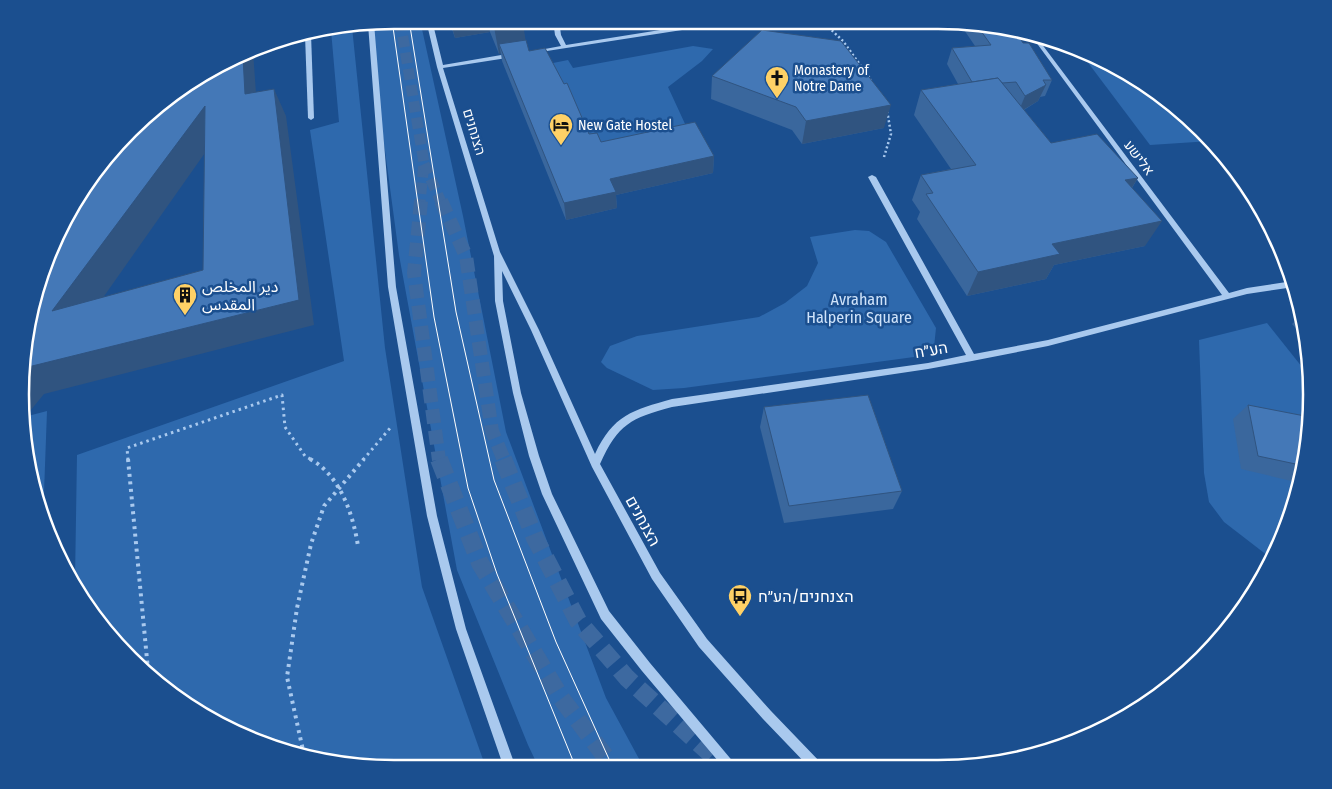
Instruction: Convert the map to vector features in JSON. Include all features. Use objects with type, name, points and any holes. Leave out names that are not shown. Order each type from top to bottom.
[{"type":"street","name":"הצנחנים","points":[[431,29],[440,67],[496,252],[535,330],[595,464],[656,576],[703,643],[810,760]]},
{"type":"street","points":[[557,29],[564,47]]},
{"type":"street","points":[[526,54],[679,29]]},
{"type":"street","points":[[371,30],[392,287],[435,531],[459,620],[507,760]]},
{"type":"street","points":[[308,39],[311,118]]},
{"type":"street","name":"אלישע","points":[[1038,43],[1227,296]]},
{"type":"street","points":[[440,67],[516,55]]},
{"type":"street","points":[[872,177],[972,358]]},
{"type":"street","name":"הצנחנים","points":[[496,252],[499,301],[517,393],[547,494],[605,615],[724,760]]},
{"type":"street","name":"הע״ח","points":[[595,464],[607,438],[622,421],[646,410],[672,404],[928,366],[1054,342],[1247,291],[1286,285]]},
{"type":"path","points":[[834,29],[848,44],[872,81]]},
{"type":"path","points":[[872,177],[886,155],[891,140],[890,120],[884,102]]},
{"type":"path","points":[[147,664],[127,448],[282,394],[285,427],[305,456],[318,463],[339,488],[354,521],[358,546]]},
{"type":"path","points":[[303,749],[287,677],[297,608],[311,544],[324,506],[412,402]]},
{"type":"green space","points":[[422,29],[463,216],[506,432],[606,698],[640,760],[535,760],[528,745],[457,570],[399,255],[369,30]]},
{"type":"green space","points":[[352,32],[385,348],[422,587],[483,760],[394,760],[347,757],[300,748],[233,723],[191,699],[136,653],[104,617],[90,598],[75,572],[77,455],[344,361],[310,130],[339,122],[331,35]]},
{"type":"green space","points":[[693,46],[713,49],[702,61],[668,87],[692,139],[608,172],[548,64],[568,60],[573,68]]},
{"type":"green space","points":[[1087,61],[1141,90],[1179,120],[1201,142],[1150,145]]},
{"type":"green space","name":"Avraham Halperin Square","points":[[855,230],[869,231],[886,242],[936,328],[934,347],[914,357],[684,388],[653,390],[607,368],[601,362],[610,346],[637,336],[759,317],[785,303],[807,286],[818,263],[810,237]]},
{"type":"green space","points":[[1267,323],[1302,366],[1302,418],[1296,466],[1284,512],[1267,555],[1224,522],[1209,502],[1204,473],[1199,340]]},
{"type":"green space","points":[[47,411],[44,498],[36,466],[30,415]]},
{"type":"building","points":[[762,30],[841,41],[891,105],[806,121],[796,107],[712,76]]},
{"type":"building","points":[[982,32],[1020,38],[1023,43],[1029,43],[1052,80],[1043,80],[1046,85],[1025,96],[1016,82],[1002,83],[998,78],[972,82],[952,48],[991,45]]},
{"type":"building","points":[[526,40],[529,51],[545,48],[564,84],[567,83],[589,134],[597,133],[601,142],[695,122],[714,156],[610,179],[616,192],[564,203],[499,44]]},
{"type":"building","points":[[243,62],[245,94],[274,89],[299,300],[30,366],[36,323],[48,277],[66,233],[90,191],[120,153],[153,120],[191,90]],"holes":[[[205,106],[203,270],[52,311]]]},
{"type":"building","points":[[998,78],[1051,143],[1097,134],[1138,178],[1125,180],[1162,221],[1052,244],[1060,254],[978,272],[926,194],[933,193],[921,175],[976,165],[921,90]]},
{"type":"building","points":[[868,395],[902,491],[789,506],[764,407]]},
{"type":"building","points":[[1248,405],[1302,415],[1296,464],[1258,456]]},
{"type":"tunnel","points":[[402,29],[424,163],[420,202]]},
{"type":"tunnel","points":[[424,164],[441,202]]},
{"type":"tunnel","points":[[421,201],[414,273],[439,460]]},
{"type":"tunnel","points":[[441,201],[466,256],[492,431],[504,460]]},
{"type":"tunnel","points":[[439,459],[480,563],[561,698],[608,760]]},
{"type":"tunnel","points":[[503,459],[535,538],[578,621],[627,678],[717,760]]},
{"type":"tram line","points":[[393,29],[434,317],[468,488],[497,574],[573,760]]},
{"type":"tram line","points":[[410,29],[456,312],[494,480],[556,642],[609,760]]},
{"type":"place","name":"Monastery of Notre Dame","points":[[777,99]]},
{"type":"place","name":"New Gate Hostel","points":[[561,146]]},
{"type":"place","name":"دير المخلص المقدس","points":[[185,316]]},
{"type":"place","name":"הצנחנים/הע״ח","points":[[740,617]]}]
